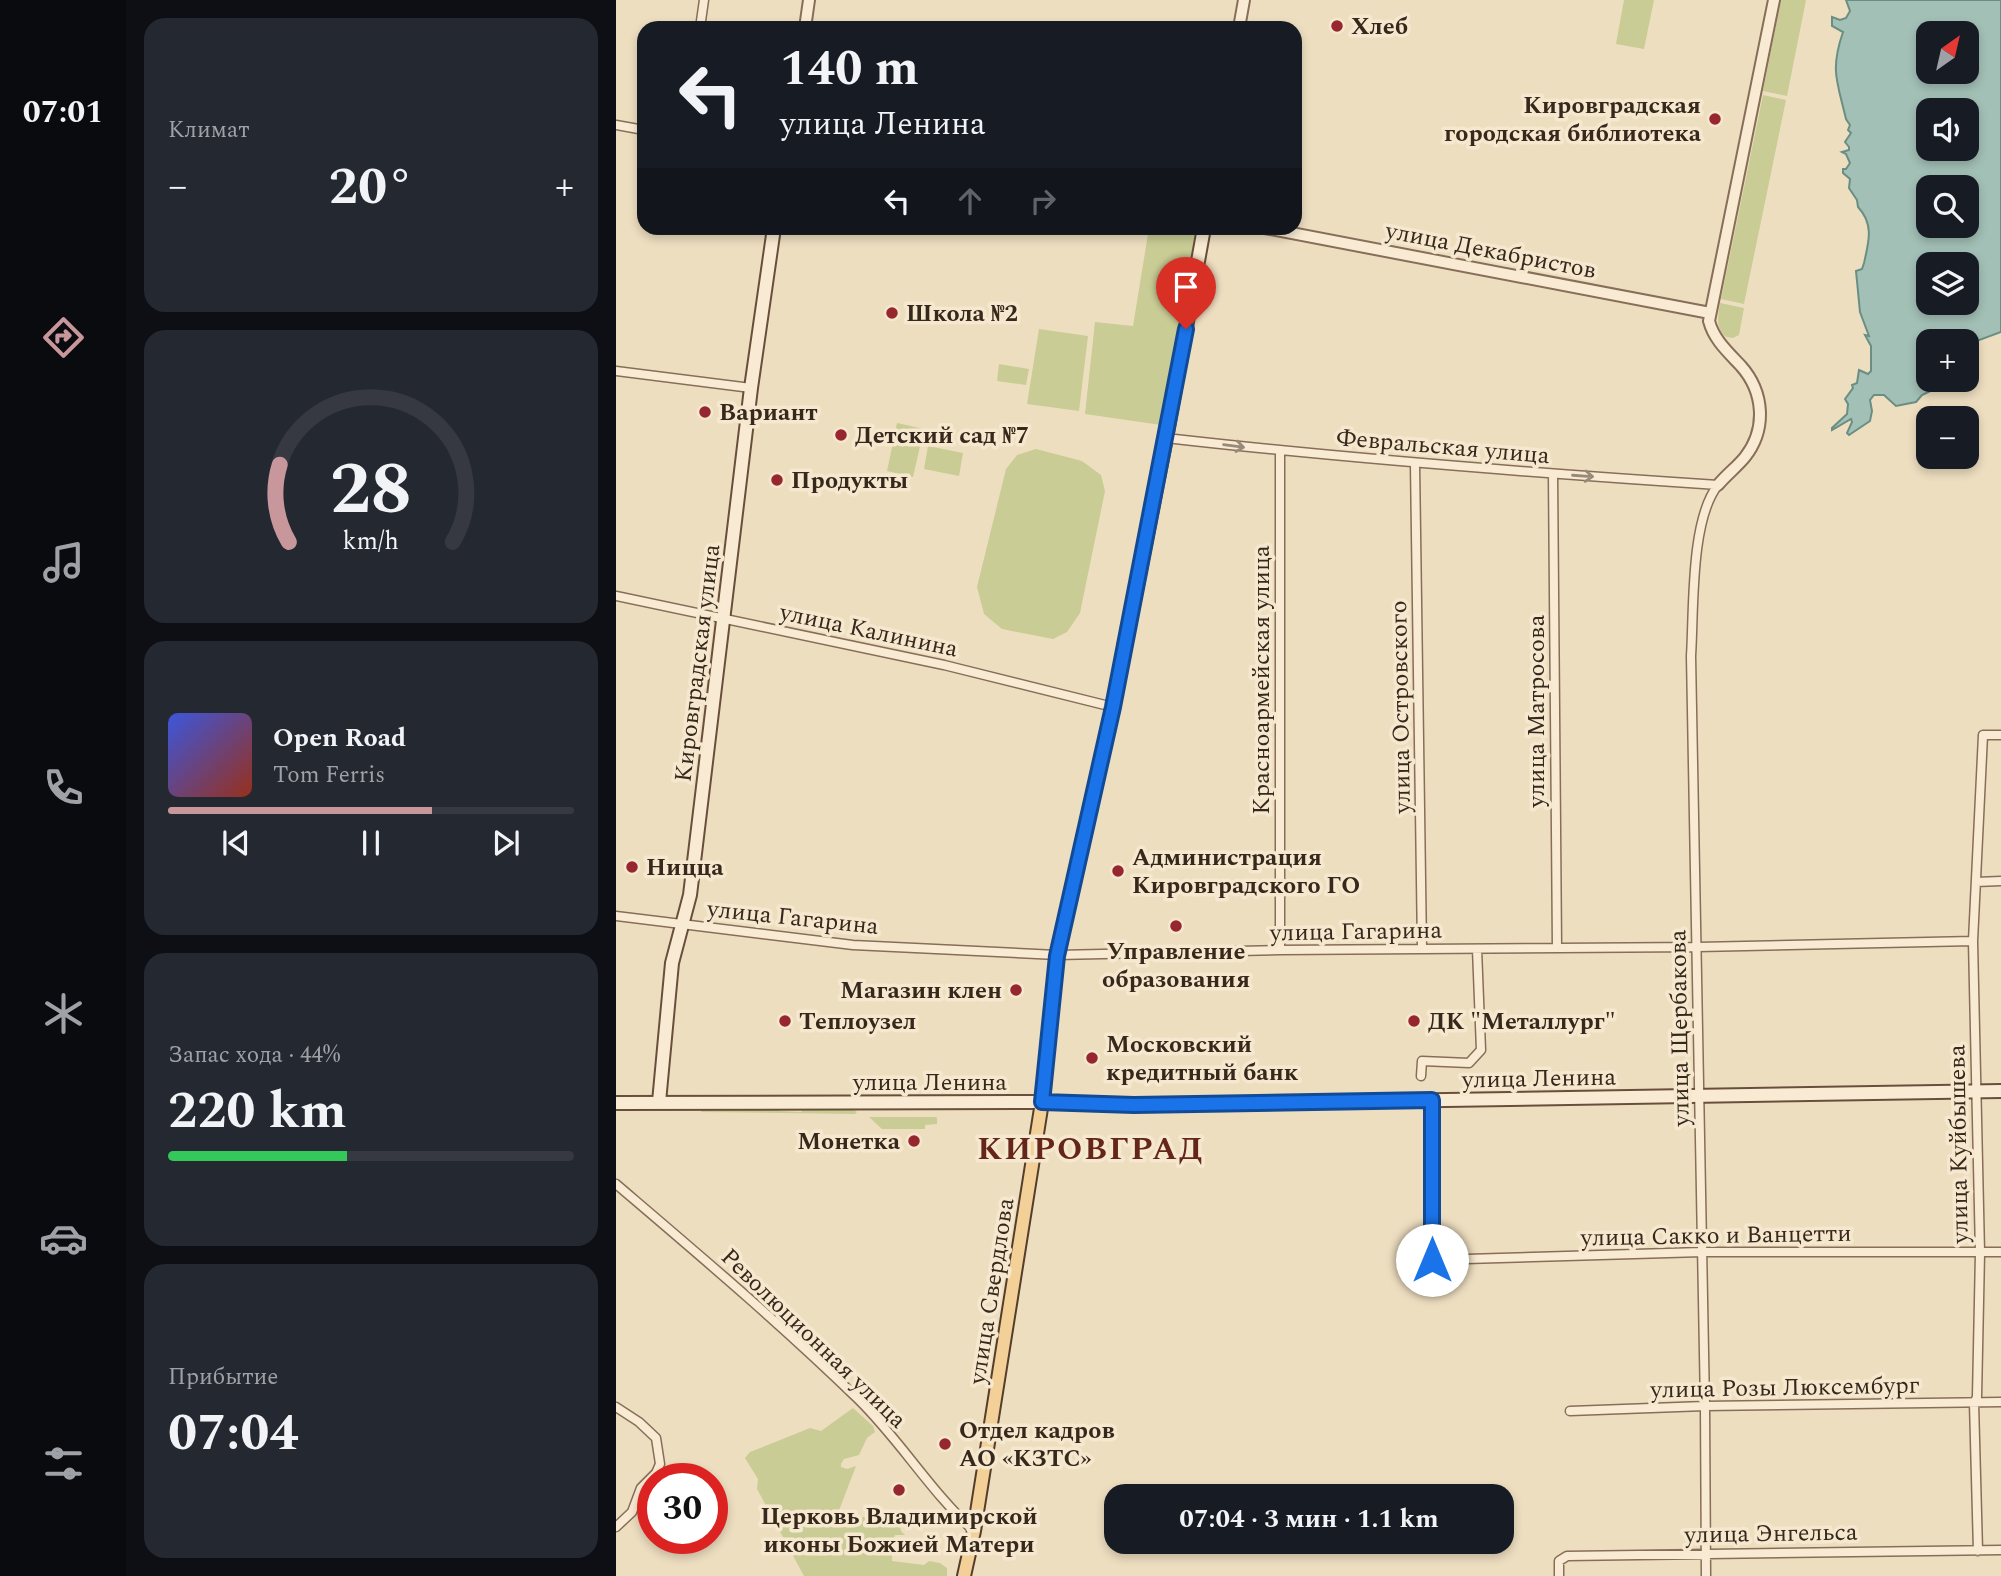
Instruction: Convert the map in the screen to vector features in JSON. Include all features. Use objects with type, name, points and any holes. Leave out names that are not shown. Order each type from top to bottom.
[{"type":"main road","name":"Кировградская улица","points":[[659,1102],[672,963],[690,895],[751,387],[773,235]]},
{"type":"main road","name":"улица Свердлова","points":[[964,1576],[974,1531],[1042,1102],[1057,956],[1113,707],[1203,235]]},
{"type":"main road","name":"улица Ленина","points":[[616,1103],[1042,1102],[1134,1105],[2001,1091]]},
{"type":"street","points":[[702,21],[704,0]]},
{"type":"street","points":[[806,21],[809,0]]},
{"type":"street","points":[[1240,21],[1244,0]]},
{"type":"street","points":[[1718,485],[1744,459],[1758,430],[1760,408],[1756,388],[1747,373],[1715,336],[1709,321],[1774,0]]},
{"type":"street","points":[[616,125],[637,129]]},
{"type":"street","name":"улица Декабристов","points":[[1302,235],[1710,313]]},
{"type":"street","points":[[616,371],[751,387]]},
{"type":"street","name":"Февральская улица","points":[[1166,438],[1415,464],[1718,485]]},
{"type":"street","name":"Красноармейская улица","points":[[1280,452],[1280,950]]},
{"type":"street","name":"улица Островского","points":[[1415,464],[1422,949]]},
{"type":"street","name":"улица Матросова","points":[[1553,474],[1557,948]]},
{"type":"street","name":"улица Щербакова","points":[[1706,1576],[1706,1406],[1691,656],[1702,518],[1711,494],[1718,485]]},
{"type":"street","name":"улица Калинина","points":[[616,596],[944,665],[1113,707]]},
{"type":"street","name":"улица Куйбышева","points":[[1978,1551],[1974,1403],[1977,1397],[1980,1253],[1973,941],[1983,735],[2001,735]]},
{"type":"street","points":[[1976,882],[2001,881]]},
{"type":"street","name":"улица Гагарина","points":[[616,916],[853,944],[1057,956],[1280,950],[1698,947],[1973,941]]},
{"type":"street","points":[[1420,1076],[1422,1061],[1469,1063],[1481,1051],[1478,949]]},
{"type":"street","name":"улица Сакко и Ванцетти","points":[[1432,1100],[1432,1260],[1702,1252],[2001,1252]]},
{"type":"street","name":"Революционная улица","points":[[616,1184],[763,1311],[858,1399],[885,1428],[945,1503],[974,1531]]},
{"type":"street","name":"улица Розы Люксембург","points":[[1570,1411],[1706,1406],[2001,1402]]},
{"type":"street","points":[[616,1407],[639,1422],[656,1438],[659,1456],[658,1469],[641,1488],[632,1512],[616,1527]]},
{"type":"street","name":"улица Энгельса","points":[[1559,1576],[1559,1561],[1567,1556],[2001,1550]]},
{"type":"green space","points":[[1624,0],[1654,0],[1644,49],[1616,44]]},
{"type":"green space","points":[[1781,0],[1806,0],[1787,96],[1763,91]]},
{"type":"green space","points":[[1763,95],[1786,100],[1744,304],[1721,299]]},
{"type":"green space","points":[[1148,235],[1196,235],[1161,425],[1085,414],[1095,322],[1133,326]]},
{"type":"green space","points":[[1720,303],[1744,308],[1739,335],[1733,338],[1726,337],[1720,329]]},
{"type":"green space","points":[[1039,329],[1088,336],[1079,411],[1027,404]]},
{"type":"green space","points":[[999,364],[1029,369],[1026,385],[997,381]]},
{"type":"green space","points":[[897,423],[924,429],[913,477],[887,471]]},
{"type":"green space","points":[[928,446],[963,453],[959,476],[924,469]]},
{"type":"green space","points":[[1036,449],[1082,461],[1101,475],[1105,491],[1080,613],[1067,632],[1053,639],[1002,629],[984,614],[977,587],[1006,469],[1017,455]]},
{"type":"green space","points":[[701,1108],[778,1108],[780,1111],[801,1112],[804,1108],[852,1108],[857,1112],[855,1114],[701,1112]]},
{"type":"green space","points":[[869,1117],[936,1117],[937,1124],[925,1125],[925,1129],[882,1129]]},
{"type":"green space","points":[[853,1408],[873,1426],[875,1432],[867,1438],[859,1455],[844,1459],[841,1464],[841,1467],[847,1469],[856,1466],[838,1513],[899,1523],[905,1535],[895,1535],[892,1561],[924,1565],[929,1561],[940,1563],[947,1568],[947,1576],[804,1576],[757,1489],[758,1479],[745,1458],[750,1452],[810,1428],[821,1431]]},
{"type":"water","points":[[1846,0],[2001,0],[2001,332],[1979,340],[1979,329],[1916,329],[1916,392],[1928,392],[1916,402],[1896,406],[1884,395],[1874,395],[1870,400],[1870,421],[1849,435],[1847,433],[1851,419],[1832,428],[1847,414],[1848,404],[1845,399],[1853,388],[1852,385],[1857,383],[1859,370],[1868,374],[1871,371],[1871,346],[1865,335],[1869,336],[1860,312],[1856,271],[1862,269],[1864,263],[1869,240],[1868,226],[1849,188],[1850,179],[1843,173],[1843,169],[1850,163],[1842,152],[1849,150],[1845,142],[1851,133],[1848,130],[1850,125],[1846,119],[1836,76],[1837,56],[1843,32],[1832,26],[1832,17],[1840,20],[1846,18],[1850,11]]},
{"type":"place","name":"Хлеб","points":[[1337,26]]},
{"type":"place","name":"Кировградская городская библиотека","points":[[1715,119]]},
{"type":"place","name":"Школа №2","points":[[892,313]]},
{"type":"place","name":"Вариант","points":[[705,412]]},
{"type":"place","name":"Детский сад №7","points":[[841,435]]},
{"type":"place","name":"Продукты","points":[[777,480]]},
{"type":"place","name":"Ницца","points":[[632,867]]},
{"type":"place","name":"Администрация Кировградского ГО","points":[[1118,871]]},
{"type":"place","name":"Управление образования","points":[[1176,926]]},
{"type":"place","name":"Магазин клен","points":[[1016,990]]},
{"type":"place","name":"Теплоузел","points":[[785,1021]]},
{"type":"place","name":"ДК \"Металлург\"","points":[[1414,1021]]},
{"type":"place","name":"Московский кредитный банк","points":[[1092,1058]]},
{"type":"place","name":"Монетка","points":[[914,1141]]},
{"type":"place","name":"Отдел кадров АО «КЗТС»","points":[[945,1444]]},
{"type":"place","name":"Церковь Владимирской иконы Божией Матери","points":[[899,1490]]},
{"type":"district","name":"КИРОВГРАД","points":[[1091,1148]]},
{"type":"route","points":[[1186,329],[1113,707],[1057,956],[1042,1102],[1134,1105],[1432,1100],[1432,1260]]}]
